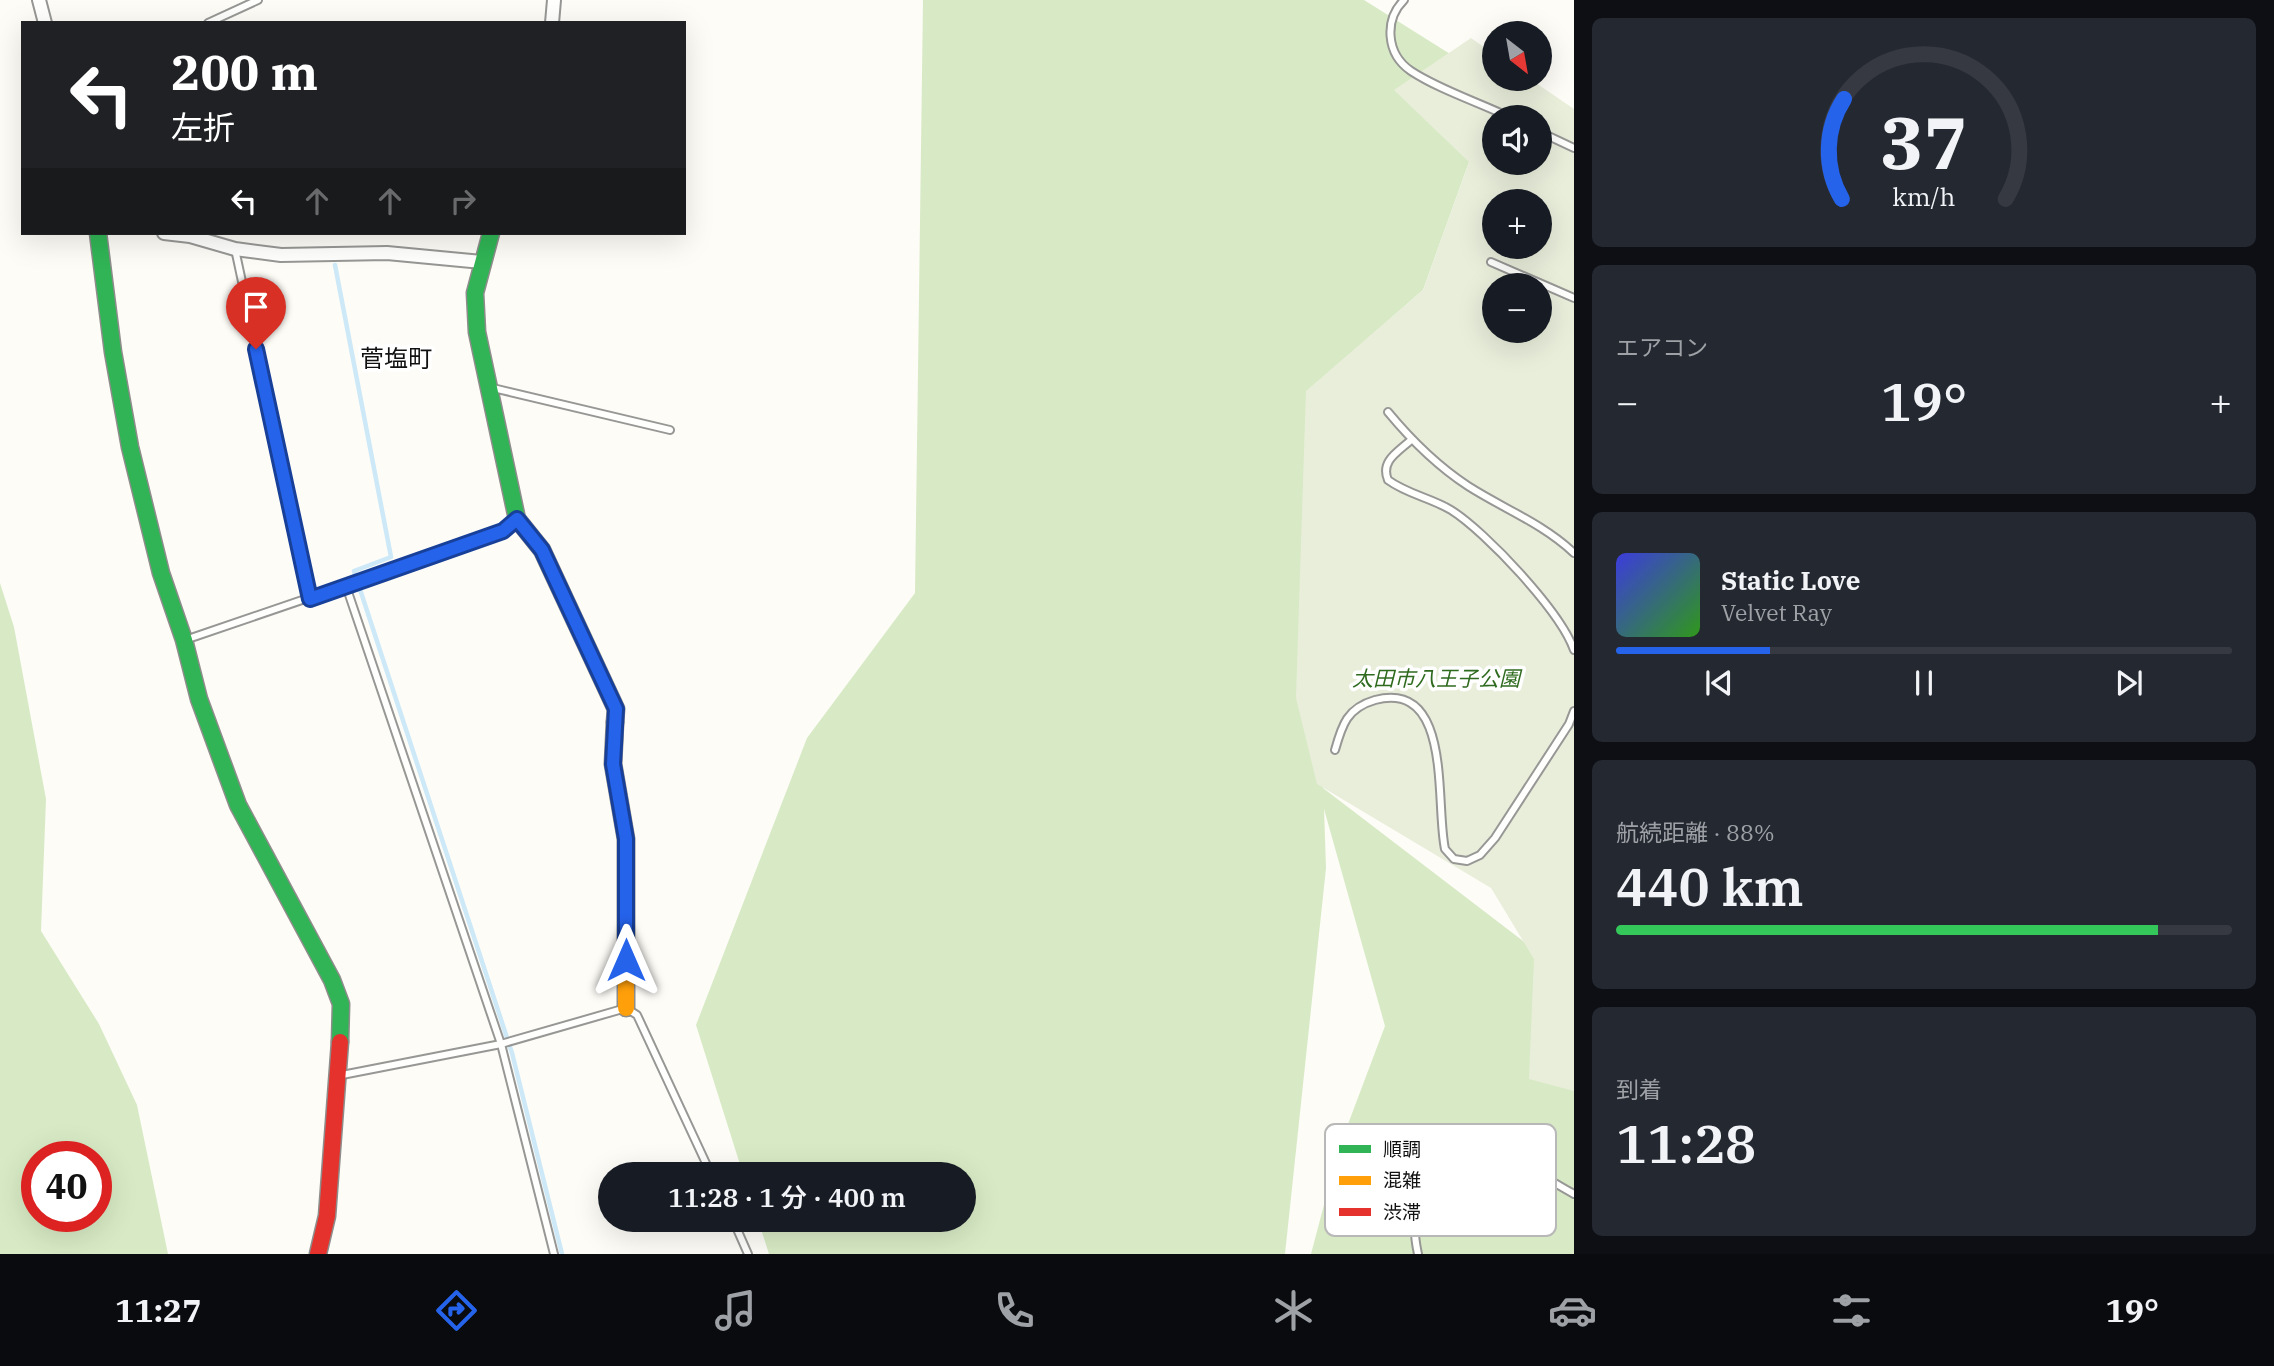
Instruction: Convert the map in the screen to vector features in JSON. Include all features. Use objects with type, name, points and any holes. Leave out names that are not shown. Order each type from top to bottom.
[{"type":"street","points":[[38,0],[44,21]]},
{"type":"street","points":[[552,21],[554,0]]},
{"type":"street","points":[[98,235],[114,360],[130,447],[162,573],[184,640],[199,699],[227,779],[285,897],[332,981],[341,1004],[339,1076],[327,1216],[318,1254]]},
{"type":"street","points":[[181,235],[235,249],[281,255],[387,253],[482,262]]},
{"type":"street","points":[[490,235],[475,293],[477,332],[491,387],[517,519],[542,550],[616,709],[613,764],[626,839],[626,1008]]},
{"type":"lane","points":[[212,21],[258,0]]},
{"type":"lane","points":[[1404,0],[1394,13],[1390,26],[1390,41],[1409,70],[1483,105]]},
{"type":"lane","points":[[1552,138],[1574,148]]},
{"type":"lane","points":[[235,249],[310,599]]},
{"type":"lane","points":[[1491,262],[1574,298]]},
{"type":"lane","points":[[491,387],[670,430]]},
{"type":"lane","points":[[1388,412],[1430,459],[1470,487],[1521,514],[1574,553]]},
{"type":"lane","points":[[1411,440],[1387,462],[1385,471],[1388,480],[1454,511],[1538,594],[1561,623],[1574,650]]},
{"type":"lane","points":[[184,640],[503,531],[517,519]]},
{"type":"lane","points":[[346,586],[500,1044],[554,1254]]},
{"type":"lane","points":[[1335,750],[1343,722],[1351,711],[1365,703],[1403,698],[1420,707],[1430,723],[1434,741],[1444,849],[1454,859],[1467,862],[1480,855],[1495,838],[1569,724],[1574,711]]},
{"type":"lane","points":[[339,1076],[500,1044],[626,1008],[637,1015],[705,1162]]},
{"type":"lane","points":[[1556,1184],[1574,1194]]},
{"type":"lane","points":[[738,1232],[748,1254]]},
{"type":"lane","points":[[1413,1236],[1418,1254]]},
{"type":"green space","points":[[923,0],[1364,0],[1482,74],[1482,91],[1514,91],[1545,105],[1482,105],[1482,166],[1469,162],[1423,290],[1306,392],[1323,788],[1574,980],[1574,1254],[1311,1254],[1325,1201],[1325,1236],[1556,1236],[1556,1124],[1348,1124],[1385,1026],[1324,809],[1326,868],[1285,1254],[769,1254],[762,1232],[976,1232],[976,1162],[739,1162],[696,1025],[807,738],[915,593]]},
{"type":"green space","name":"太田市八王子公園","points":[[1471,38],[1482,46],[1482,91],[1548,91],[1574,109],[1574,1091],[1529,1079],[1534,959],[1491,888],[1317,784],[1296,698],[1306,391],[1423,290],[1469,162],[1394,90]]},
{"type":"green space","points":[[1552,108],[1574,118],[1574,193],[1513,175],[1552,175]]},
{"type":"green space","points":[[0,583],[14,627],[46,799],[41,931],[99,1024],[137,1105],[168,1254],[0,1254]]},
{"type":"waterway","points":[[335,265],[391,557],[354,571],[512,1053],[562,1254]]},
{"type":"traffic: fast","points":[[98,235],[113,352],[130,447],[161,573],[184,640],[199,699],[238,805],[332,980],[341,1004],[340,1042]]},
{"type":"traffic: fast","points":[[490,235],[475,293],[477,332],[517,519],[542,550],[616,709],[615,722]]},
{"type":"traffic: slow","points":[[615,722],[613,764],[626,839],[626,1008]]},
{"type":"traffic: jam","points":[[318,1254],[327,1216],[340,1042]]},
{"type":"district","name":"菅塩町","points":[[396,359]]},
{"type":"route","points":[[256,349],[310,599],[503,531],[517,519],[542,550],[616,709],[613,764],[626,839],[626,960]]}]
